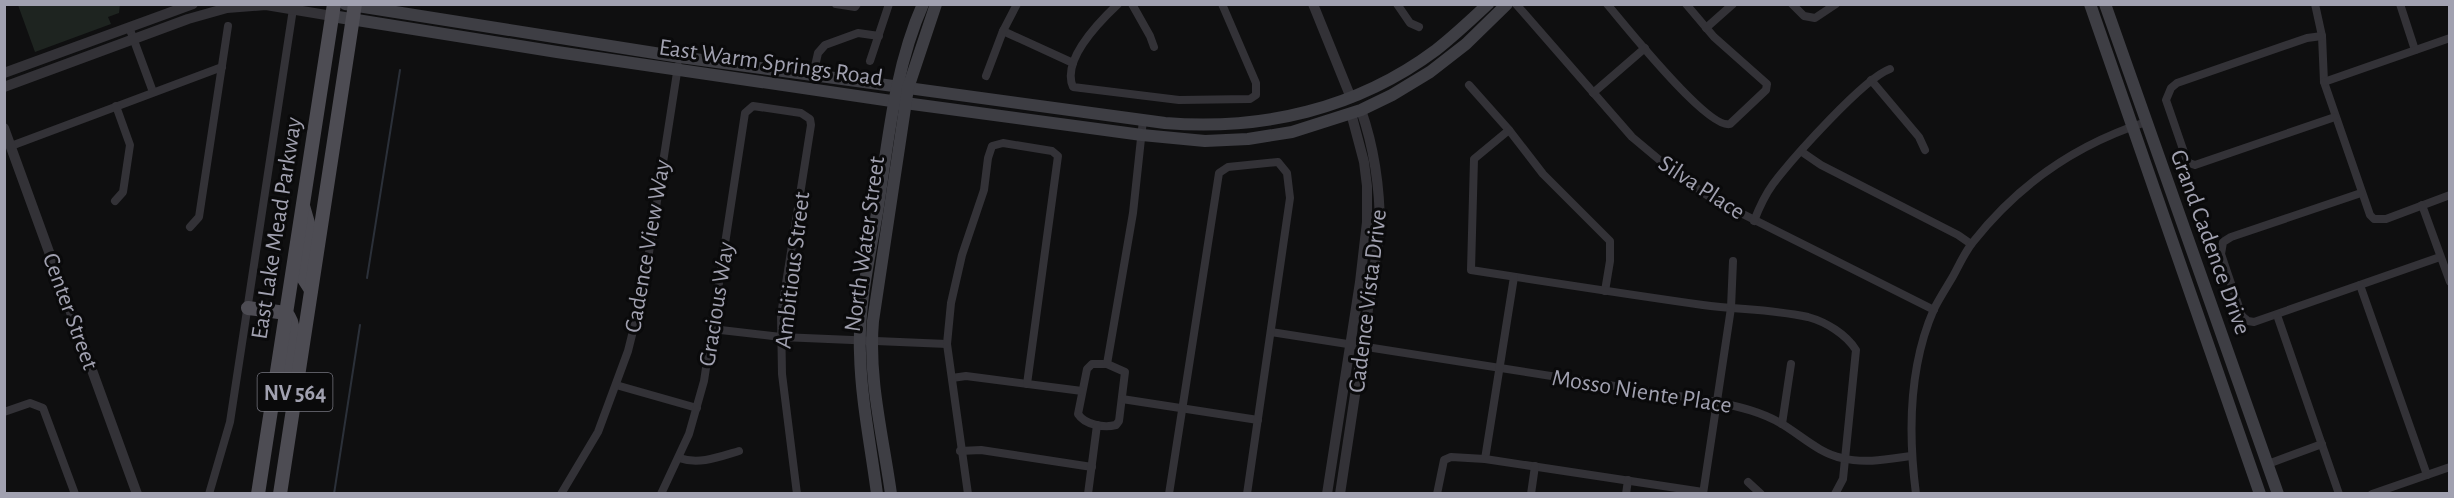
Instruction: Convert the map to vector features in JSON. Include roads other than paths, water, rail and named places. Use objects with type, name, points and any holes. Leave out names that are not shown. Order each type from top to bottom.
[{"type":"main road","name":"North Water Street","points":[[891,494],[866,339],[864,299],[903,87],[906,51],[923,4]]},
{"type":"main road","name":"North Water Street","points":[[903,87],[936,4]]},
{"type":"main road","name":"East Warm Springs Road","points":[[333,10],[395,8],[680,57],[1186,125],[1239,124],[1289,117],[1351,98],[1394,77],[1437,49],[1488,4]]},
{"type":"main road","name":"East Warm Springs Road","points":[[352,9],[557,52],[677,70],[1142,135],[1186,140],[1227,140],[1292,132],[1356,112],[1392,95],[1430,72],[1466,45],[1507,4]]},
{"type":"main road","name":"Grand Cadence Drive","points":[[2090,4],[2260,494]]},
{"type":"main road","name":"Grand Cadence Drive","points":[[2105,4],[2278,494]]},
{"type":"main road","name":"East Lake Mead Parkway","points":[[280,494],[352,9]]},
{"type":"main road","name":"East Lake Mead Parkway","points":[[258,494],[333,10]]},
{"type":"main road","points":[[557,52],[560,38]]},
{"type":"main road","points":[[1356,112],[1381,92],[1394,77]]},
{"type":"main road","points":[[1292,132],[1343,110],[1348,106],[1351,98]]},
{"type":"main road","points":[[302,201],[310,230],[302,276],[311,290]]},
{"type":"main road","points":[[248,308],[286,313],[293,321],[285,378],[292,412]]},
{"type":"main road","name":"North Water Street","points":[[866,339],[861,377],[877,494]]},
{"type":"street","points":[[4,73],[193,4]]},
{"type":"street","points":[[836,4],[856,6]]},
{"type":"street","points":[[870,61],[889,4]]},
{"type":"street","points":[[986,76],[1003,31],[1017,4]]},
{"type":"street","points":[[1118,4],[1093,29],[1074,63],[1071,79],[1073,87],[1185,101],[1244,100],[1256,95],[1256,83],[1223,5]]},
{"type":"street","points":[[1132,4],[1154,47]]},
{"type":"street","points":[[1313,4],[1351,98]]},
{"type":"street","points":[[1397,4],[1410,23],[1419,27]]},
{"type":"street","name":"Silva Place","points":[[1516,4],[1632,137],[1675,173],[1710,198],[1934,310]]},
{"type":"street","points":[[1607,4],[1688,97],[1725,125],[1730,124],[1766,90],[1767,84],[1706,28],[1686,4]]},
{"type":"street","points":[[1706,28],[1733,4]]},
{"type":"street","points":[[1792,4],[1804,16],[1815,18],[1836,4]]},
{"type":"street","points":[[2315,4],[2322,36],[2324,82],[2370,215],[2374,219],[2386,219],[2450,195]]},
{"type":"street","points":[[2400,4],[2415,50]]},
{"type":"street","name":"East Warm Springs Road","points":[[4,87],[198,16],[227,8],[266,5],[293,9],[333,10]]},
{"type":"street","points":[[209,494],[230,422],[293,9]]},
{"type":"street","points":[[190,226],[199,217],[228,26]]},
{"type":"street","points":[[129,27],[153,92]]},
{"type":"street","points":[[1003,31],[1074,63]]},
{"type":"street","points":[[813,75],[817,56],[825,45],[858,33],[879,36]]},
{"type":"street","points":[[2322,36],[2307,38],[2177,83],[2168,93],[2166,100],[2186,158],[2189,163],[2195,165],[2335,117]]},
{"type":"street","points":[[2324,82],[2450,38]]},
{"type":"street","points":[[1593,93],[1645,48]]},
{"type":"street","name":"Cadence View Way","points":[[561,494],[588,451],[616,385],[637,319],[644,291],[680,57]]},
{"type":"street","points":[[11,146],[222,67]]},
{"type":"street","points":[[1754,221],[1761,202],[1802,152],[1870,80],[1890,69]]},
{"type":"street","points":[[1870,80],[1919,137],[1926,150]]},
{"type":"street","points":[[1469,86],[1509,130],[1544,174],[1611,241],[1605,291]]},
{"type":"street","points":[[115,201],[123,192],[130,145],[116,106]]},
{"type":"street","name":"Ambitious Street","points":[[749,108],[753,106],[801,113],[810,119],[781,315],[782,374],[797,494]]},
{"type":"street","name":"Gracious Way","points":[[661,494],[679,458],[697,408],[708,360],[745,113],[749,108]]},
{"type":"street","name":"Cadence Vista Drive","points":[[1340,494],[1356,347],[1368,198],[1356,112]]},
{"type":"street","points":[[1107,364],[1133,213],[1143,120]]},
{"type":"street","points":[[1916,494],[1911,456],[1913,398],[1920,355],[1934,310],[1971,244],[2011,199],[2057,163],[2098,140],[2146,122]]},
{"type":"street","name":"Center Street","points":[[4,128],[137,494]]},
{"type":"street","points":[[1509,130],[1474,159],[1471,270],[1605,291],[1809,317],[1828,325],[1851,342],[1856,350],[1843,459],[1843,479],[1835,494]]},
{"type":"street","points":[[968,494],[960,451],[947,344],[951,303],[962,255],[984,190],[988,158],[992,146],[1003,143],[1052,151],[1058,156],[1027,384]]},
{"type":"street","points":[[1802,152],[1821,165],[1958,235],[1971,244]]},
{"type":"street","points":[[1169,494],[1219,173],[1228,167],[1278,162],[1287,173],[1290,198],[1247,494]]},
{"type":"street","points":[[2361,192],[2230,237],[2223,242],[2221,248],[2242,316],[2254,322],[2440,257]]},
{"type":"street","points":[[2422,205],[2450,282]]},
{"type":"street","points":[[1437,494],[1444,460],[1451,457],[1535,466],[1702,493],[1731,308],[1733,261]]},
{"type":"street","points":[[1485,459],[1514,277]]},
{"type":"street","points":[[2360,285],[2427,475]]},
{"type":"street","points":[[2277,315],[2339,494]]},
{"type":"street","points":[[712,329],[781,337],[947,344]]},
{"type":"street","name":"Mosso Niente Place","points":[[1271,332],[1717,402],[1754,410],[1782,424],[1827,454],[1843,459],[1864,461],[1911,456]]},
{"type":"street","name":"Cadence Vista Drive","points":[[1328,494],[1356,347]]},
{"type":"street","points":[[1097,363],[1107,364],[1125,372],[1119,423],[1111,427],[1084,421],[1078,414],[1088,366],[1097,363]]},
{"type":"street","points":[[1782,424],[1791,364]]},
{"type":"street","points":[[952,378],[966,376],[1082,391]]},
{"type":"street","points":[[616,385],[697,408]]},
{"type":"street","points":[[1122,399],[1258,420]]},
{"type":"street","points":[[4,412],[30,403],[43,408],[75,494]]},
{"type":"street","points":[[1088,494],[1097,425]]},
{"type":"street","points":[[2268,464],[2322,444]]},
{"type":"street","points":[[960,451],[981,450],[1092,467]]},
{"type":"street","points":[[679,458],[692,462],[702,461],[739,451]]},
{"type":"street","points":[[1531,494],[1535,466]]},
{"type":"street","points":[[2372,494],[2450,467]]},
{"type":"street","points":[[1626,494],[1628,480]]},
{"type":"street","points":[[1748,482],[1761,494]]},
{"type":"waterway","points":[[367,278],[400,70]]},
{"type":"waterway","points":[[334,494],[360,325]]}]
